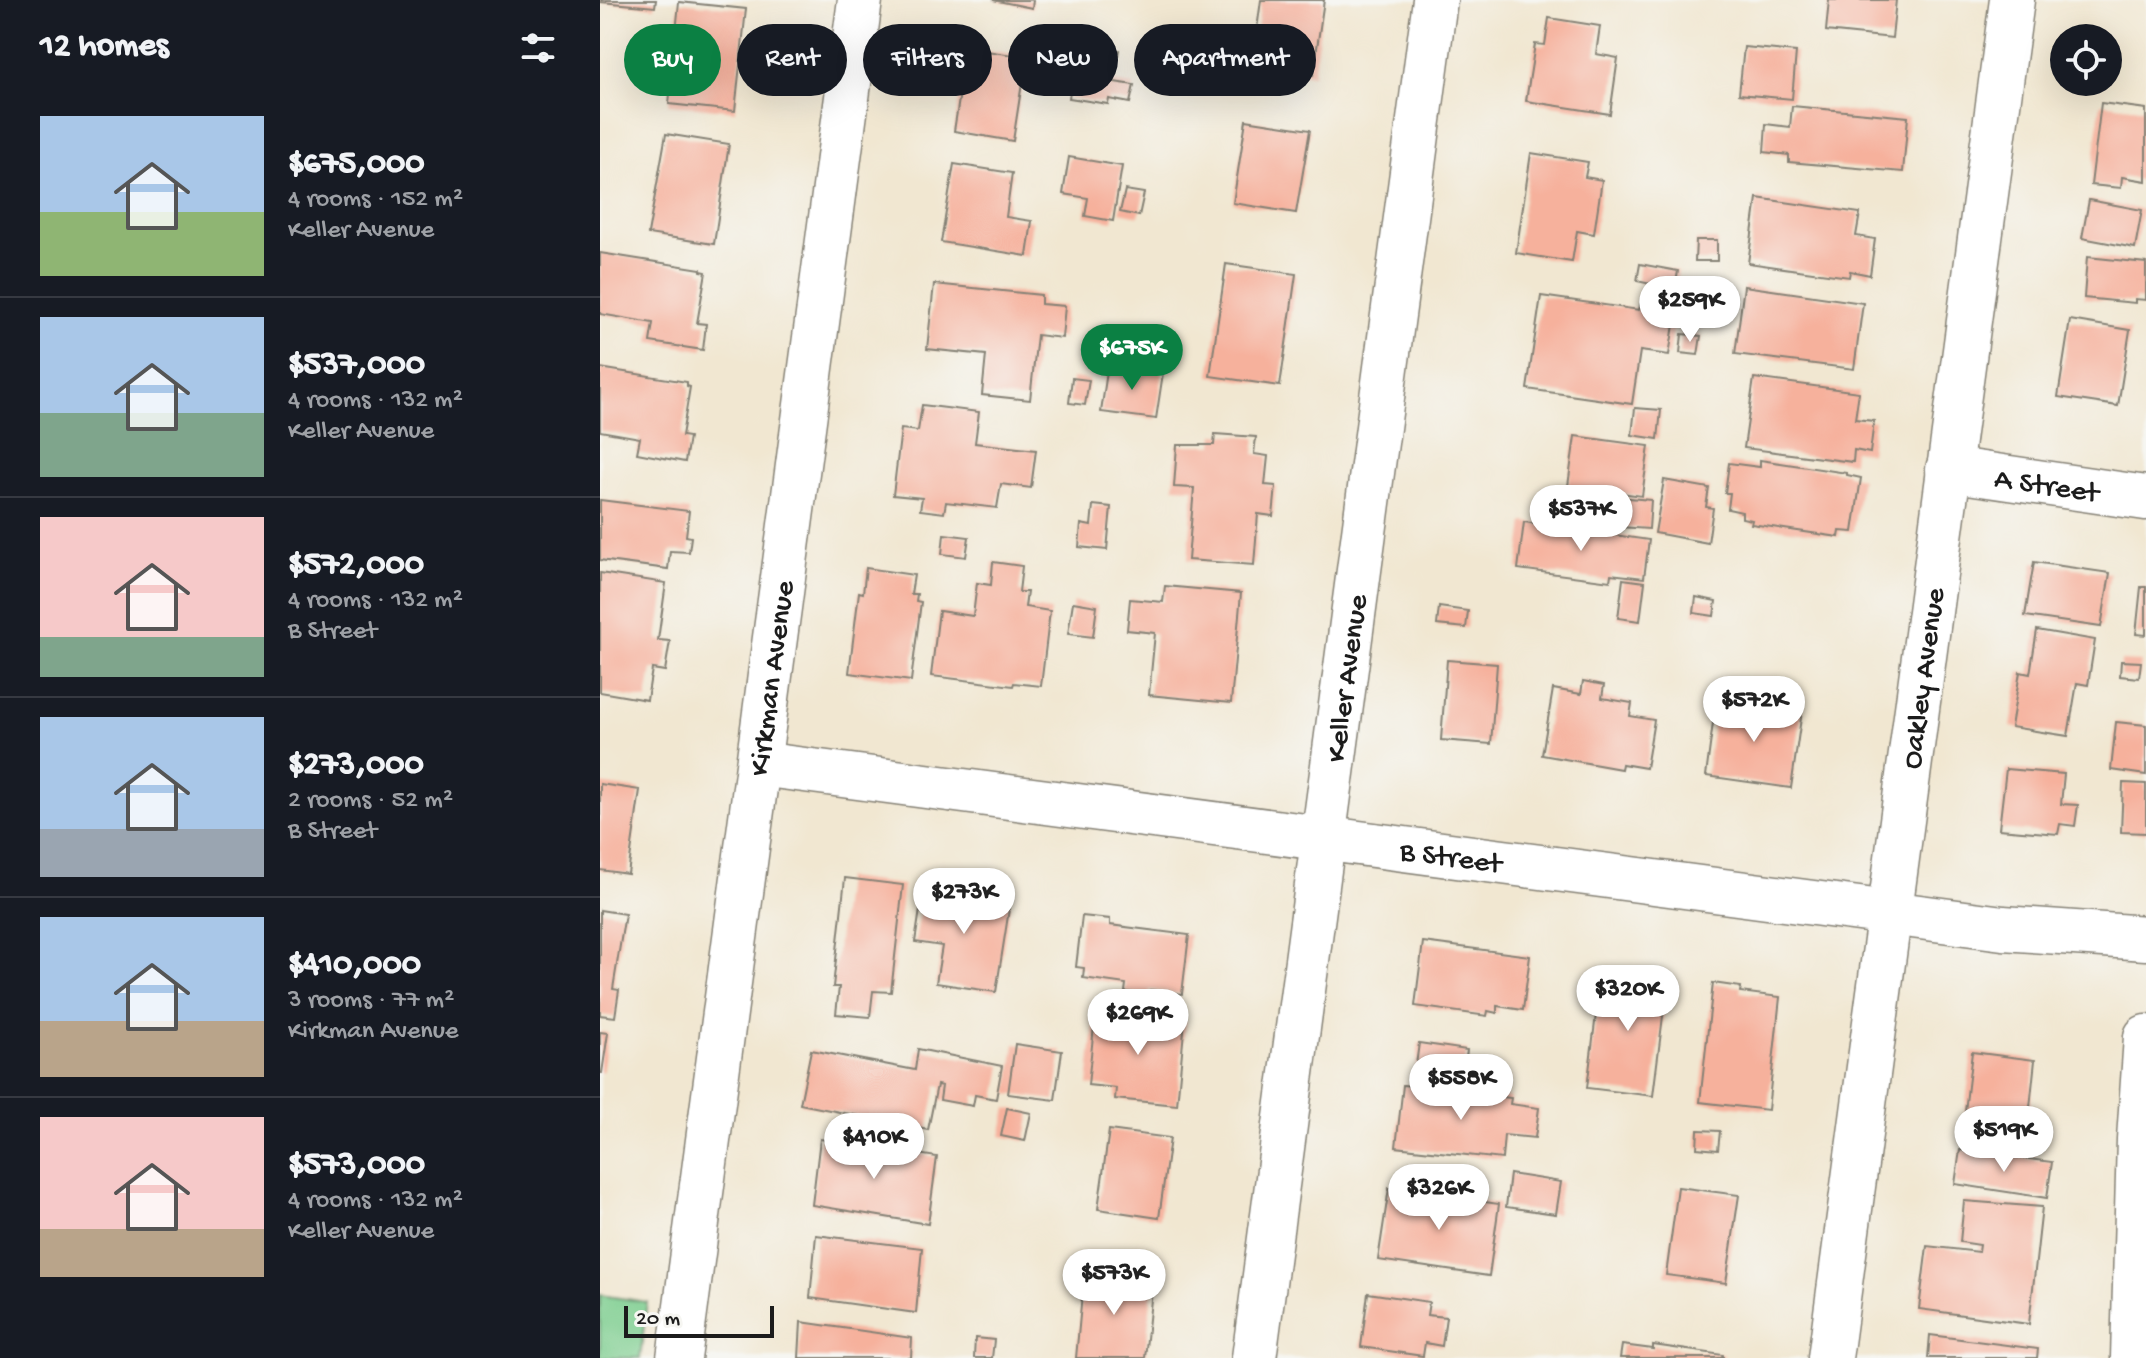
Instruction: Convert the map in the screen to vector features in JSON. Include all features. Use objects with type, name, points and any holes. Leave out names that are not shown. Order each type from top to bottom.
[{"type":"street","name":"Kirkman Avenue","points":[[679,1358],[860,0]]},
{"type":"street","name":"Keller Avenue","points":[[1254,1358],[1435,0]]},
{"type":"street","name":"Oakley Avenue","points":[[1830,1358],[2012,0]]},
{"type":"street","name":"A Street","points":[[1948,469],[2146,498]]},
{"type":"street","name":"B Street","points":[[759,764],[2003,928],[2146,938]]},
{"type":"street","points":[[2133,1358],[2139,1139],[2146,1037]]},
{"type":"green space","points":[[600,1295],[647,1302],[640,1358],[600,1358]]},
{"type":"building","points":[[601,0],[656,0],[655,7]]},
{"type":"building","points":[[993,0],[1033,0],[1032,8]]},
{"type":"building","points":[[1261,0],[1324,0],[1316,55],[1316,24],[1258,24]]},
{"type":"building","points":[[1829,0],[1896,0],[1892,38],[1826,31]]},
{"type":"building","points":[[679,2],[746,9],[744,24],[737,24],[735,111],[669,104],[670,96],[721,96],[721,24],[677,24]]},
{"type":"building","points":[[1549,18],[1600,26],[1596,54],[1618,58],[1610,114],[1526,101],[1535,44],[1545,45]]},
{"type":"building","points":[[1744,47],[1796,52],[1792,99],[1739,94]]},
{"type":"building","points":[[992,52],[1008,54],[1008,96],[1020,96],[1013,141],[954,131],[959,96],[992,96]]},
{"type":"building","points":[[1118,83],[1134,85],[1130,103],[1109,99],[1108,104],[1069,98],[1118,96]]},
{"type":"building","points":[[2101,103],[2146,109],[2146,181],[2122,177],[2121,188],[2091,185]]},
{"type":"building","points":[[1792,106],[1908,117],[1903,172],[1789,162],[1789,155],[1764,152],[1766,124],[1790,127]]},
{"type":"building","points":[[1246,120],[1310,130],[1296,213],[1233,203]]},
{"type":"building","points":[[666,134],[729,144],[714,244],[648,234]]},
{"type":"building","points":[[1531,153],[1588,162],[1585,177],[1602,180],[1594,234],[1577,231],[1572,262],[1516,253]]},
{"type":"building","points":[[1069,157],[1122,166],[1113,221],[1085,216],[1088,198],[1063,194]]},
{"type":"building","points":[[954,164],[1012,173],[1006,217],[1032,221],[1027,256],[941,242]]},
{"type":"building","points":[[1125,190],[1144,193],[1139,216],[1120,212]]},
{"type":"building","points":[[1757,198],[1860,213],[1856,236],[1875,239],[1870,275],[1850,271],[1849,277],[1748,263]]},
{"type":"building","points":[[2089,200],[2142,210],[2135,248],[2082,238]]},
{"type":"building","points":[[1696,240],[1717,240],[1717,261],[1695,261]]},
{"type":"building","points":[[600,253],[706,272],[697,323],[706,324],[703,350],[650,342],[653,323],[600,314]]},
{"type":"building","points":[[2087,257],[2146,263],[2146,300],[2135,299],[2135,303],[2084,298]]},
{"type":"building","points":[[1226,264],[1296,274],[1280,386],[1210,376]]},
{"type":"building","points":[[1640,264],[1678,271],[1673,302],[1649,298],[1651,284],[1637,281]]},
{"type":"building","points":[[934,284],[1041,295],[1041,304],[1065,306],[1062,338],[1037,335],[1030,400],[982,395],[986,355],[927,349]]},
{"type":"building","points":[[1744,286],[1863,303],[1854,369],[1735,354]]},
{"type":"building","points":[[1541,296],[1639,310],[1641,302],[1677,307],[1669,355],[1640,351],[1632,404],[1527,389]]},
{"type":"building","points":[[2070,320],[2130,330],[2118,406],[2058,397]]},
{"type":"building","points":[[1682,334],[1701,336],[1698,355],[1680,353]]},
{"type":"building","points":[[1108,365],[1163,373],[1156,419],[1101,412]]},
{"type":"building","points":[[600,368],[687,382],[690,387],[682,436],[689,437],[685,462],[637,453],[640,438],[600,431]]},
{"type":"building","points":[[1072,378],[1089,380],[1085,405],[1069,403]]},
{"type":"building","points":[[1754,378],[1859,392],[1855,419],[1874,421],[1870,453],[1854,450],[1853,462],[1744,448]]},
{"type":"building","points":[[922,405],[979,412],[975,443],[1036,450],[1031,488],[1001,484],[997,508],[946,502],[944,513],[920,510],[922,498],[893,495],[901,429],[918,431]]},
{"type":"building","points":[[1635,408],[1661,410],[1658,439],[1632,435]]},
{"type":"building","points":[[1215,434],[1256,437],[1254,454],[1268,456],[1265,485],[1276,486],[1273,516],[1258,514],[1254,565],[1188,560],[1194,488],[1174,487],[1177,445],[1214,445]]},
{"type":"building","points":[[1575,436],[1649,446],[1642,496],[1568,486]]},
{"type":"building","points":[[1760,460],[1847,473],[1861,478],[1853,532],[1840,531],[1839,537],[1751,524],[1752,520],[1742,518],[1742,512],[1728,509],[1730,493],[1725,493],[1729,463],[1760,467]]},
{"type":"building","points":[[1664,480],[1709,488],[1706,507],[1713,508],[1708,543],[1655,533]]},
{"type":"building","points":[[1606,496],[1651,500],[1649,529],[1604,526]]},
{"type":"building","points":[[600,500],[689,511],[686,536],[691,537],[689,552],[670,551],[668,569],[600,560]]},
{"type":"building","points":[[1093,505],[1111,507],[1107,550],[1079,547],[1081,524],[1091,526]]},
{"type":"building","points":[[1524,522],[1649,540],[1644,578],[1611,574],[1610,581],[1518,569]]},
{"type":"building","points":[[944,534],[969,537],[966,557],[942,554]]},
{"type":"building","points":[[993,562],[1022,566],[1019,592],[1027,592],[1025,607],[1050,611],[1041,686],[1014,683],[1013,686],[931,676],[939,611],[973,616],[977,583],[991,585]]},
{"type":"building","points":[[2034,562],[2110,573],[2101,627],[2025,616]]},
{"type":"building","points":[[866,568],[914,575],[911,594],[917,594],[916,601],[921,602],[911,681],[849,673],[859,592],[863,593]]},
{"type":"building","points":[[600,573],[666,583],[658,640],[670,641],[665,671],[652,669],[647,700],[600,692]]},
{"type":"building","points":[[1623,579],[1645,582],[1640,621],[1618,618]]},
{"type":"building","points":[[1165,586],[1241,593],[1231,703],[1149,695],[1155,633],[1127,630],[1130,599],[1163,602]]},
{"type":"building","points":[[2141,587],[2146,587],[2146,635],[2136,634]]},
{"type":"building","points":[[1696,597],[1716,601],[1714,616],[1694,613]]},
{"type":"building","points":[[1073,602],[1097,606],[1093,637],[1068,634]]},
{"type":"building","points":[[1439,607],[1468,611],[1466,628],[1437,625]]},
{"type":"building","points":[[2037,630],[2095,640],[2088,685],[2077,683],[2068,736],[2011,727],[2020,672],[2030,674]]},
{"type":"building","points":[[1447,660],[1497,664],[1491,744],[1441,740]]},
{"type":"building","points":[[2121,661],[2141,662],[2139,678],[2120,676]]},
{"type":"building","points":[[1583,681],[1604,685],[1602,698],[1632,703],[1630,716],[1654,720],[1646,768],[1622,764],[1621,769],[1542,755],[1553,689],[1581,694]]},
{"type":"building","points":[[1716,700],[1802,711],[1791,788],[1706,776]]},
{"type":"building","points":[[2116,722],[2146,725],[2146,775],[2111,770]]},
{"type":"building","points":[[2006,769],[2064,774],[2061,804],[2078,805],[2075,826],[2060,824],[2058,834],[1999,829]]},
{"type":"building","points":[[2123,783],[2146,784],[2146,833],[2121,832]]},
{"type":"building","points":[[600,784],[640,790],[628,874],[600,870]]},
{"type":"building","points":[[845,878],[903,885],[891,992],[873,991],[870,1017],[836,1014],[839,987],[833,987]]},
{"type":"building","points":[[924,884],[956,889],[956,894],[1010,903],[996,992],[936,983],[942,946],[915,942]]},
{"type":"building","points":[[600,910],[625,914],[613,989],[619,990],[615,1017],[600,1015]]},
{"type":"building","points":[[1082,916],[1110,919],[1110,925],[1189,935],[1182,994],[1150,990],[1149,995],[1125,992],[1126,984],[1083,978],[1084,968],[1076,967]]},
{"type":"building","points":[[1423,942],[1530,956],[1523,1010],[1497,1006],[1497,1013],[1488,1011],[1487,1016],[1415,1006]]},
{"type":"building","points":[[1642,972],[1668,976],[1653,1096],[1587,1088],[1601,973],[1641,978]]},
{"type":"building","points":[[1713,983],[1741,987],[1740,992],[1780,997],[1768,1110],[1700,1102]]},
{"type":"building","points":[[1127,1014],[1185,1020],[1177,1105],[1115,1099],[1116,1088],[1088,1085],[1095,1016],[1126,1018]]},
{"type":"building","points":[[600,1032],[608,1033],[602,1073],[600,1073]]},
{"type":"building","points":[[1419,1043],[1467,1050],[1463,1078],[1415,1072]]},
{"type":"building","points":[[1015,1044],[1062,1051],[1055,1100],[1008,1094]]},
{"type":"building","points":[[918,1049],[1002,1066],[996,1099],[975,1095],[973,1106],[940,1100],[942,1086],[937,1085],[928,1130],[800,1104],[811,1050],[915,1070]]},
{"type":"building","points":[[1972,1052],[2035,1060],[2029,1117],[2039,1118],[2035,1156],[2011,1154],[2013,1144],[1962,1137]]},
{"type":"building","points":[[1403,1085],[1511,1098],[1510,1104],[1539,1108],[1535,1138],[1504,1135],[1502,1159],[1396,1147]]},
{"type":"building","points":[[1007,1108],[1031,1113],[1025,1141],[1001,1136]]},
{"type":"building","points":[[1109,1130],[1170,1138],[1159,1218],[1098,1209]]},
{"type":"building","points":[[1698,1130],[1720,1131],[1718,1150],[1697,1148]]},
{"type":"building","points":[[820,1139],[937,1157],[928,1224],[812,1205]]},
{"type":"building","points":[[1960,1150],[2052,1162],[2047,1198],[1955,1184]]},
{"type":"building","points":[[1510,1174],[1561,1182],[1556,1214],[1506,1207]]},
{"type":"building","points":[[1678,1187],[1739,1195],[1726,1283],[1666,1275]]},
{"type":"building","points":[[1389,1188],[1499,1204],[1489,1276],[1378,1260]]},
{"type":"building","points":[[1964,1201],[2042,1207],[2029,1324],[1919,1309],[1927,1246],[1979,1252],[1980,1245],[1960,1242]]},
{"type":"building","points":[[816,1235],[922,1248],[916,1313],[810,1298]]},
{"type":"building","points":[[1084,1273],[1153,1280],[1145,1358],[1076,1358]]},
{"type":"building","points":[[1368,1293],[1429,1302],[1427,1315],[1446,1317],[1442,1346],[1425,1343],[1423,1356],[1361,1347]]},
{"type":"building","points":[[801,1322],[912,1338],[911,1358],[799,1358]]},
{"type":"building","points":[[1930,1335],[2038,1349],[2037,1358],[1928,1358]]},
{"type":"building","points":[[975,1338],[994,1340],[992,1358],[974,1358]]},
{"type":"building","points":[[1622,1345],[1653,1349],[1653,1345],[1723,1355],[1723,1358],[1620,1358]]}]
